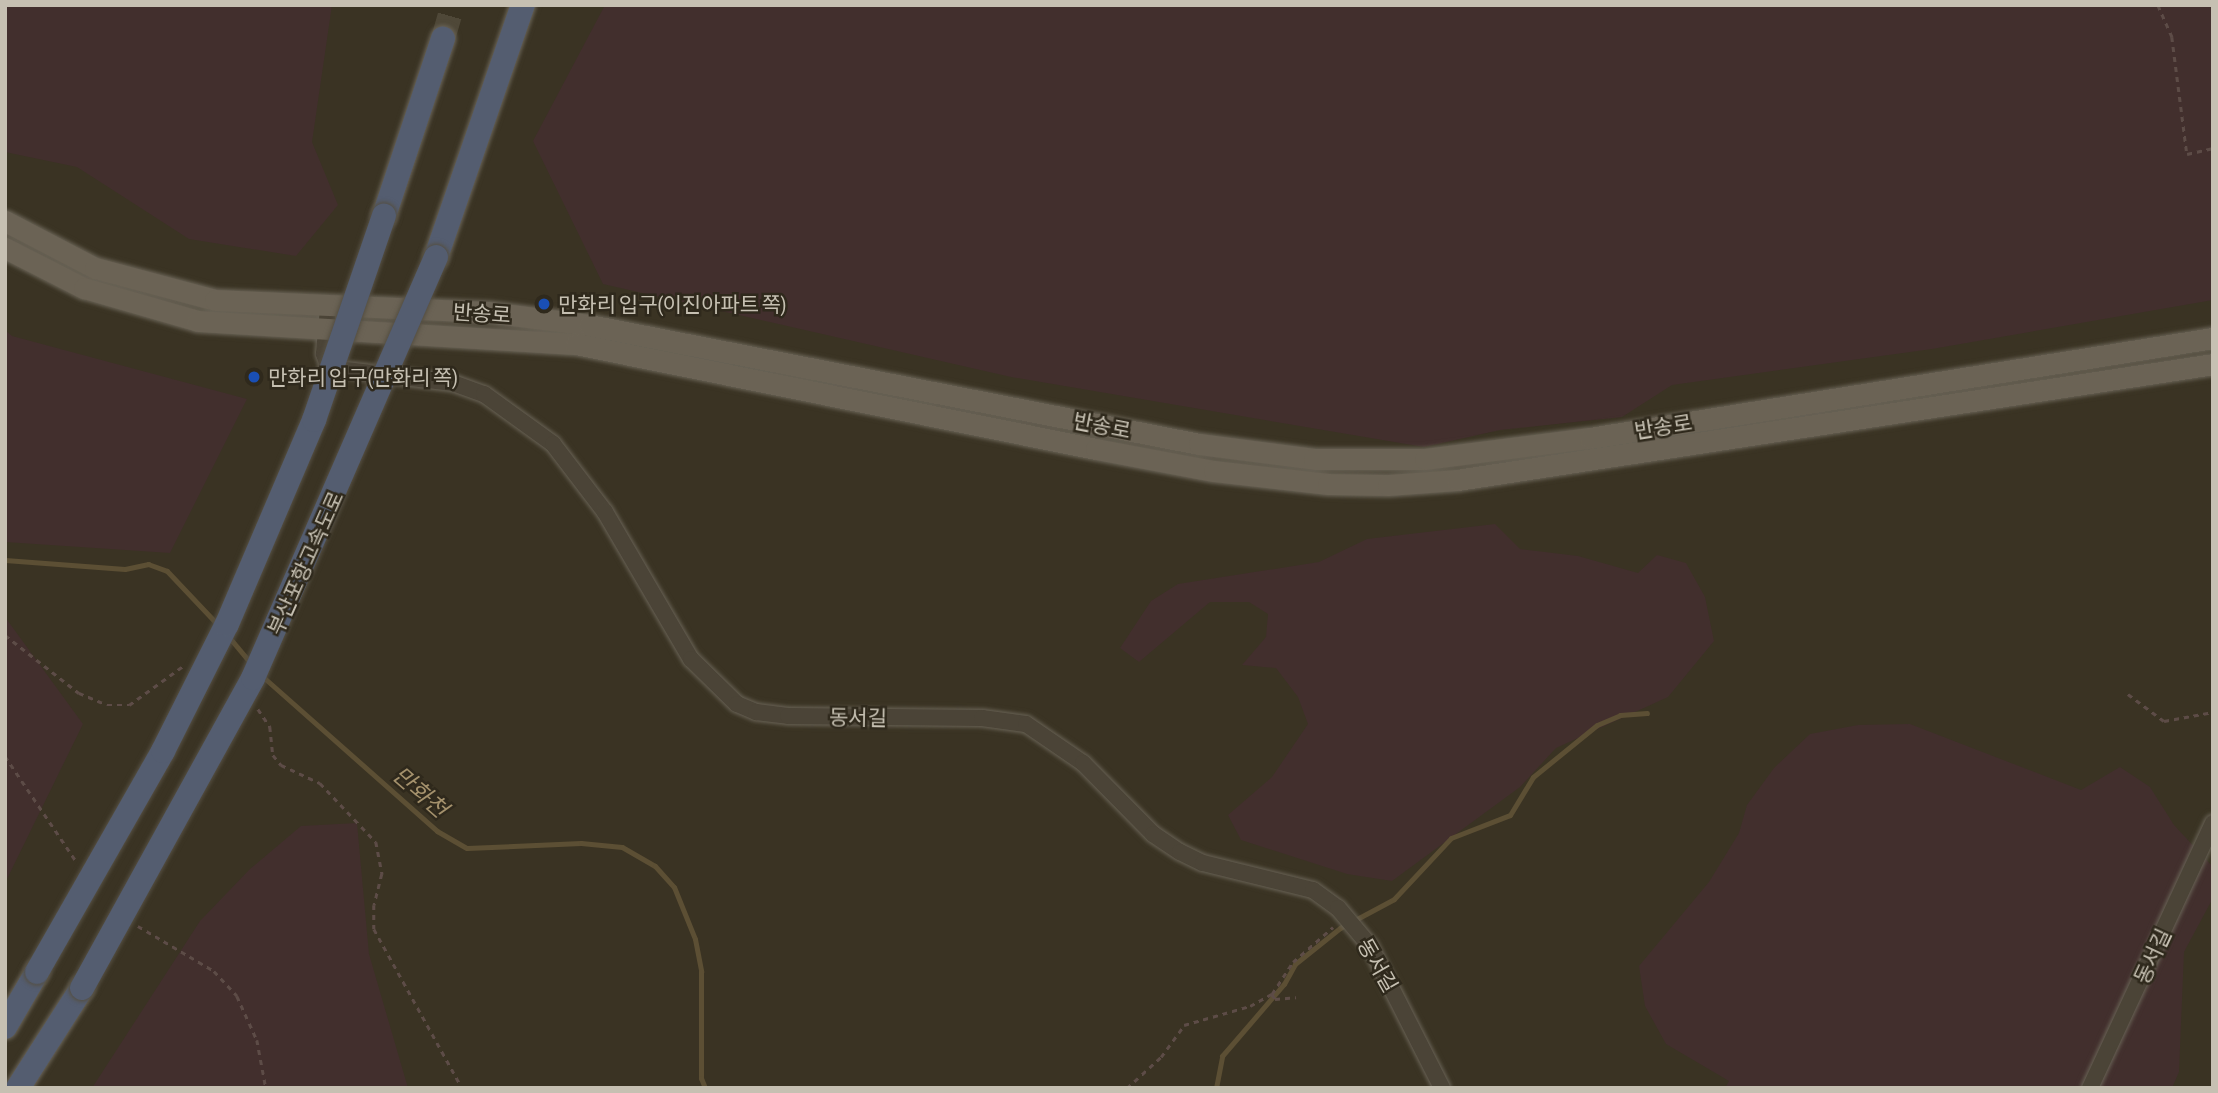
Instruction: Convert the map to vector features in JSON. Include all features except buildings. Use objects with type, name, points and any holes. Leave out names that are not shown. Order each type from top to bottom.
[{"type":"highway","name":"부산포항고속도로","points":[[18,1088],[82,988],[253,678],[436,257],[523,5]]},
{"type":"highway","points":[[5,1027],[163,751],[227,624],[314,420],[443,39]]},
{"type":"main road","name":"반송로","points":[[5,221],[95,268],[152,287],[215,300],[328,308],[488,312],[589,325],[1199,444],[1266,455],[1369,461],[1425,459],[1590,438],[2213,338]]},
{"type":"main road","name":"반송로","points":[[5,248],[84,288],[158,312],[223,325],[576,344],[1214,471],[1388,485],[1457,480],[2213,364]]},
{"type":"street","name":"동서길","points":[[328,308],[324,330],[329,368],[453,383],[484,394],[552,444],[605,512],[691,659],[737,704],[756,712],[788,716],[982,718],[1026,724],[1083,762],[1153,834],[1180,852],[1203,863],[1313,890],[1350,920],[1370,946],[1442,1088]]},
{"type":"street","name":"동서길","points":[[2090,1088],[2213,823]]},
{"type":"path","points":[[2158,5],[2172,37],[2187,154],[2213,148]]},
{"type":"path","points":[[5,635],[79,693],[107,705],[129,705],[191,662]]},
{"type":"path","points":[[2128,694],[2164,721],[2213,712]]},
{"type":"path","points":[[257,707],[265,715],[273,755],[281,765],[320,783],[376,842],[382,874],[374,905],[374,929],[462,1088]]},
{"type":"path","points":[[1128,1088],[1161,1057],[1184,1025],[1250,1006],[1272,994],[1293,962],[1350,920]]},
{"type":"path","points":[[1272,994],[1275,999],[1296,997]]},
{"type":"shaded area","points":[[5,5],[332,5],[312,142],[338,205],[296,256],[189,239],[77,167],[5,152]]},
{"type":"shaded area","points":[[605,5],[2213,5],[2213,300],[1932,349],[1672,385],[1622,417],[1500,430],[1424,447],[1011,377],[603,284],[533,141]]},
{"type":"shaded area","points":[[5,330],[12,336],[247,399],[170,553],[5,542]]},
{"type":"shaded area","points":[[1495,524],[1520,549],[1578,556],[1638,573],[1657,555],[1686,563],[1705,597],[1714,641],[1668,697],[1556,748],[1520,787],[1392,881],[1347,874],[1241,840],[1228,815],[1272,777],[1308,724],[1298,697],[1276,668],[1242,665],[1266,637],[1268,614],[1249,602],[1210,602],[1139,662],[1120,648],[1151,601],[1178,584],[1319,562],[1367,539]]},
{"type":"shaded area","points":[[5,617],[83,724],[5,883]]},
{"type":"shaded area","points":[[1910,724],[2081,790],[2120,767],[2150,787],[2174,825],[2213,867],[2213,898],[2184,952],[2179,1072],[2172,1088],[1725,1088],[1729,1081],[1666,1044],[1645,1006],[1639,966],[1709,882],[1739,833],[1747,805],[1774,768],[1810,734],[1858,725]]},
{"type":"shaded area","points":[[357,823],[369,954],[408,1088],[92,1088],[200,921],[250,869],[301,826]]},
{"type":"waterway","name":"만화천","points":[[5,560],[125,569],[148,564],[167,571],[219,626]]},
{"type":"waterway","name":"만화천","points":[[228,636],[251,663]]},
{"type":"waterway","name":"만화천","points":[[262,676],[437,831],[467,848],[581,843],[622,847],[655,866],[674,887],[695,939],[701,971],[701,1078],[705,1088]]},
{"type":"waterway","points":[[1216,1088],[1222,1056],[1284,984],[1295,964],[1340,928],[1394,899],[1451,838],[1510,815],[1533,777],[1597,725],[1620,715],[1647,713]]},
{"type":"tunnel","points":[[443,39],[453,5]]},
{"type":"place","name":"만화리 입구(이진아파트 쪽)","points":[[544,304]]},
{"type":"place","name":"만화리 입구(만화리 쪽)","points":[[254,377]]}]
